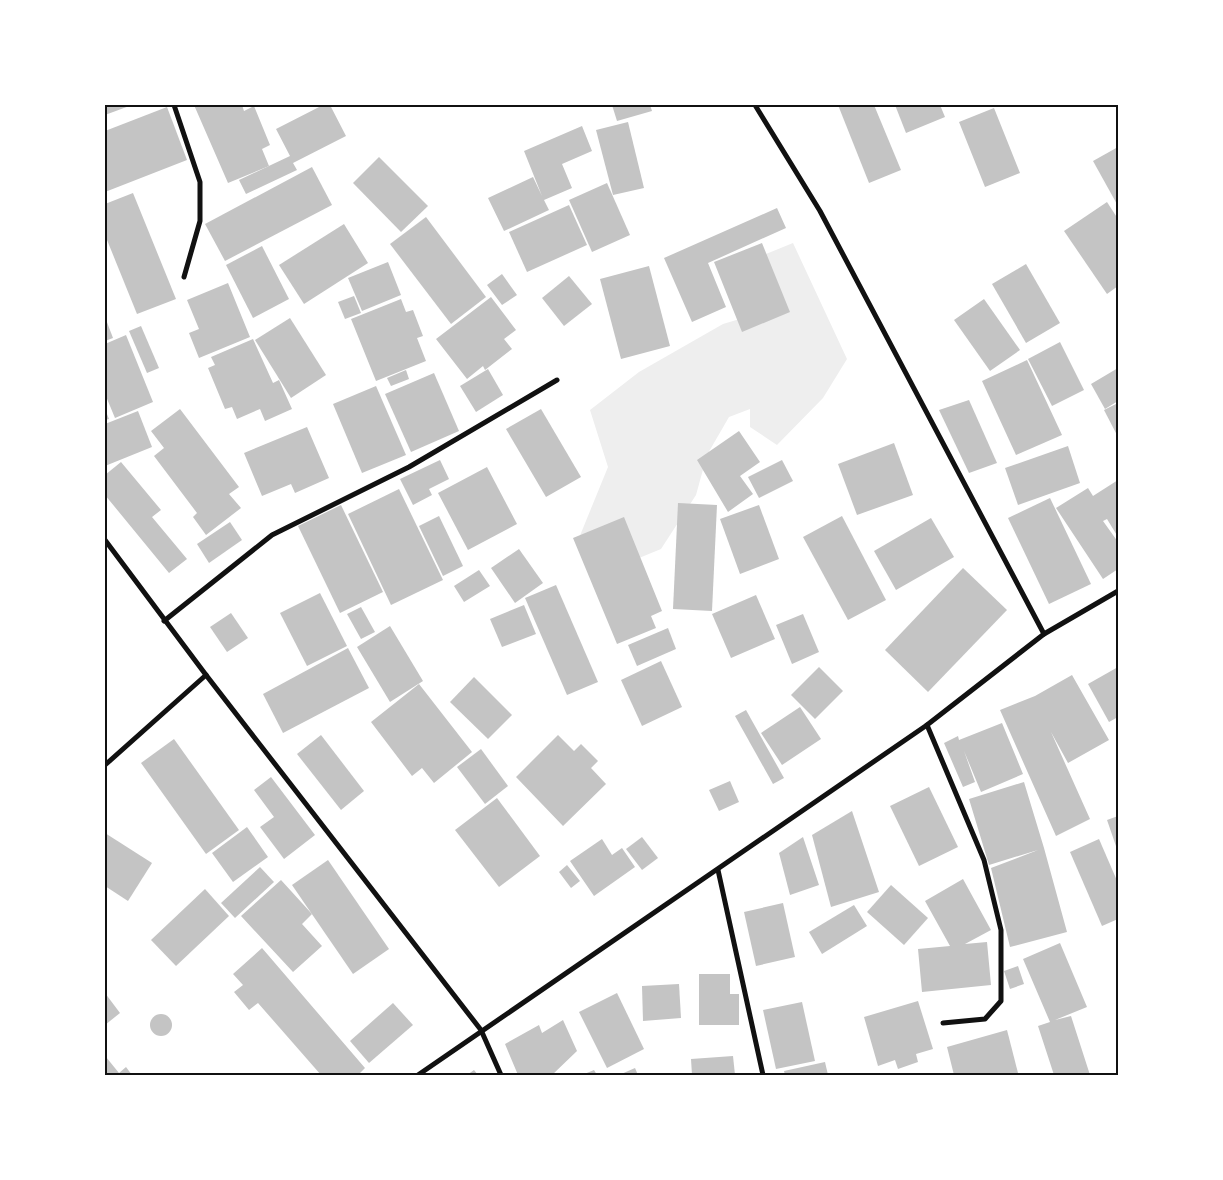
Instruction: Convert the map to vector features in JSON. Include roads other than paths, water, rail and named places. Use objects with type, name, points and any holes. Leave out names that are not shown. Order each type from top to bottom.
[{"type":"street","points":[[174,105],[200,182],[200,221],[184,277]]},
{"type":"street","points":[[755,105],[820,211],[1044,634]]},
{"type":"street","points":[[164,621],[272,535],[409,467],[558,380]]},
{"type":"street","points":[[105,540],[164,621],[481,1030],[502,1075]]},
{"type":"street","points":[[418,1075],[481,1030],[718,870],[927,724],[1044,634],[1118,591]]},
{"type":"street","points":[[105,765],[206,675]]},
{"type":"street","points":[[927,724],[984,860],[1001,930],[1001,1001],[986,1019],[942,1023]]},
{"type":"street","points":[[718,870],[763,1075]]}]
